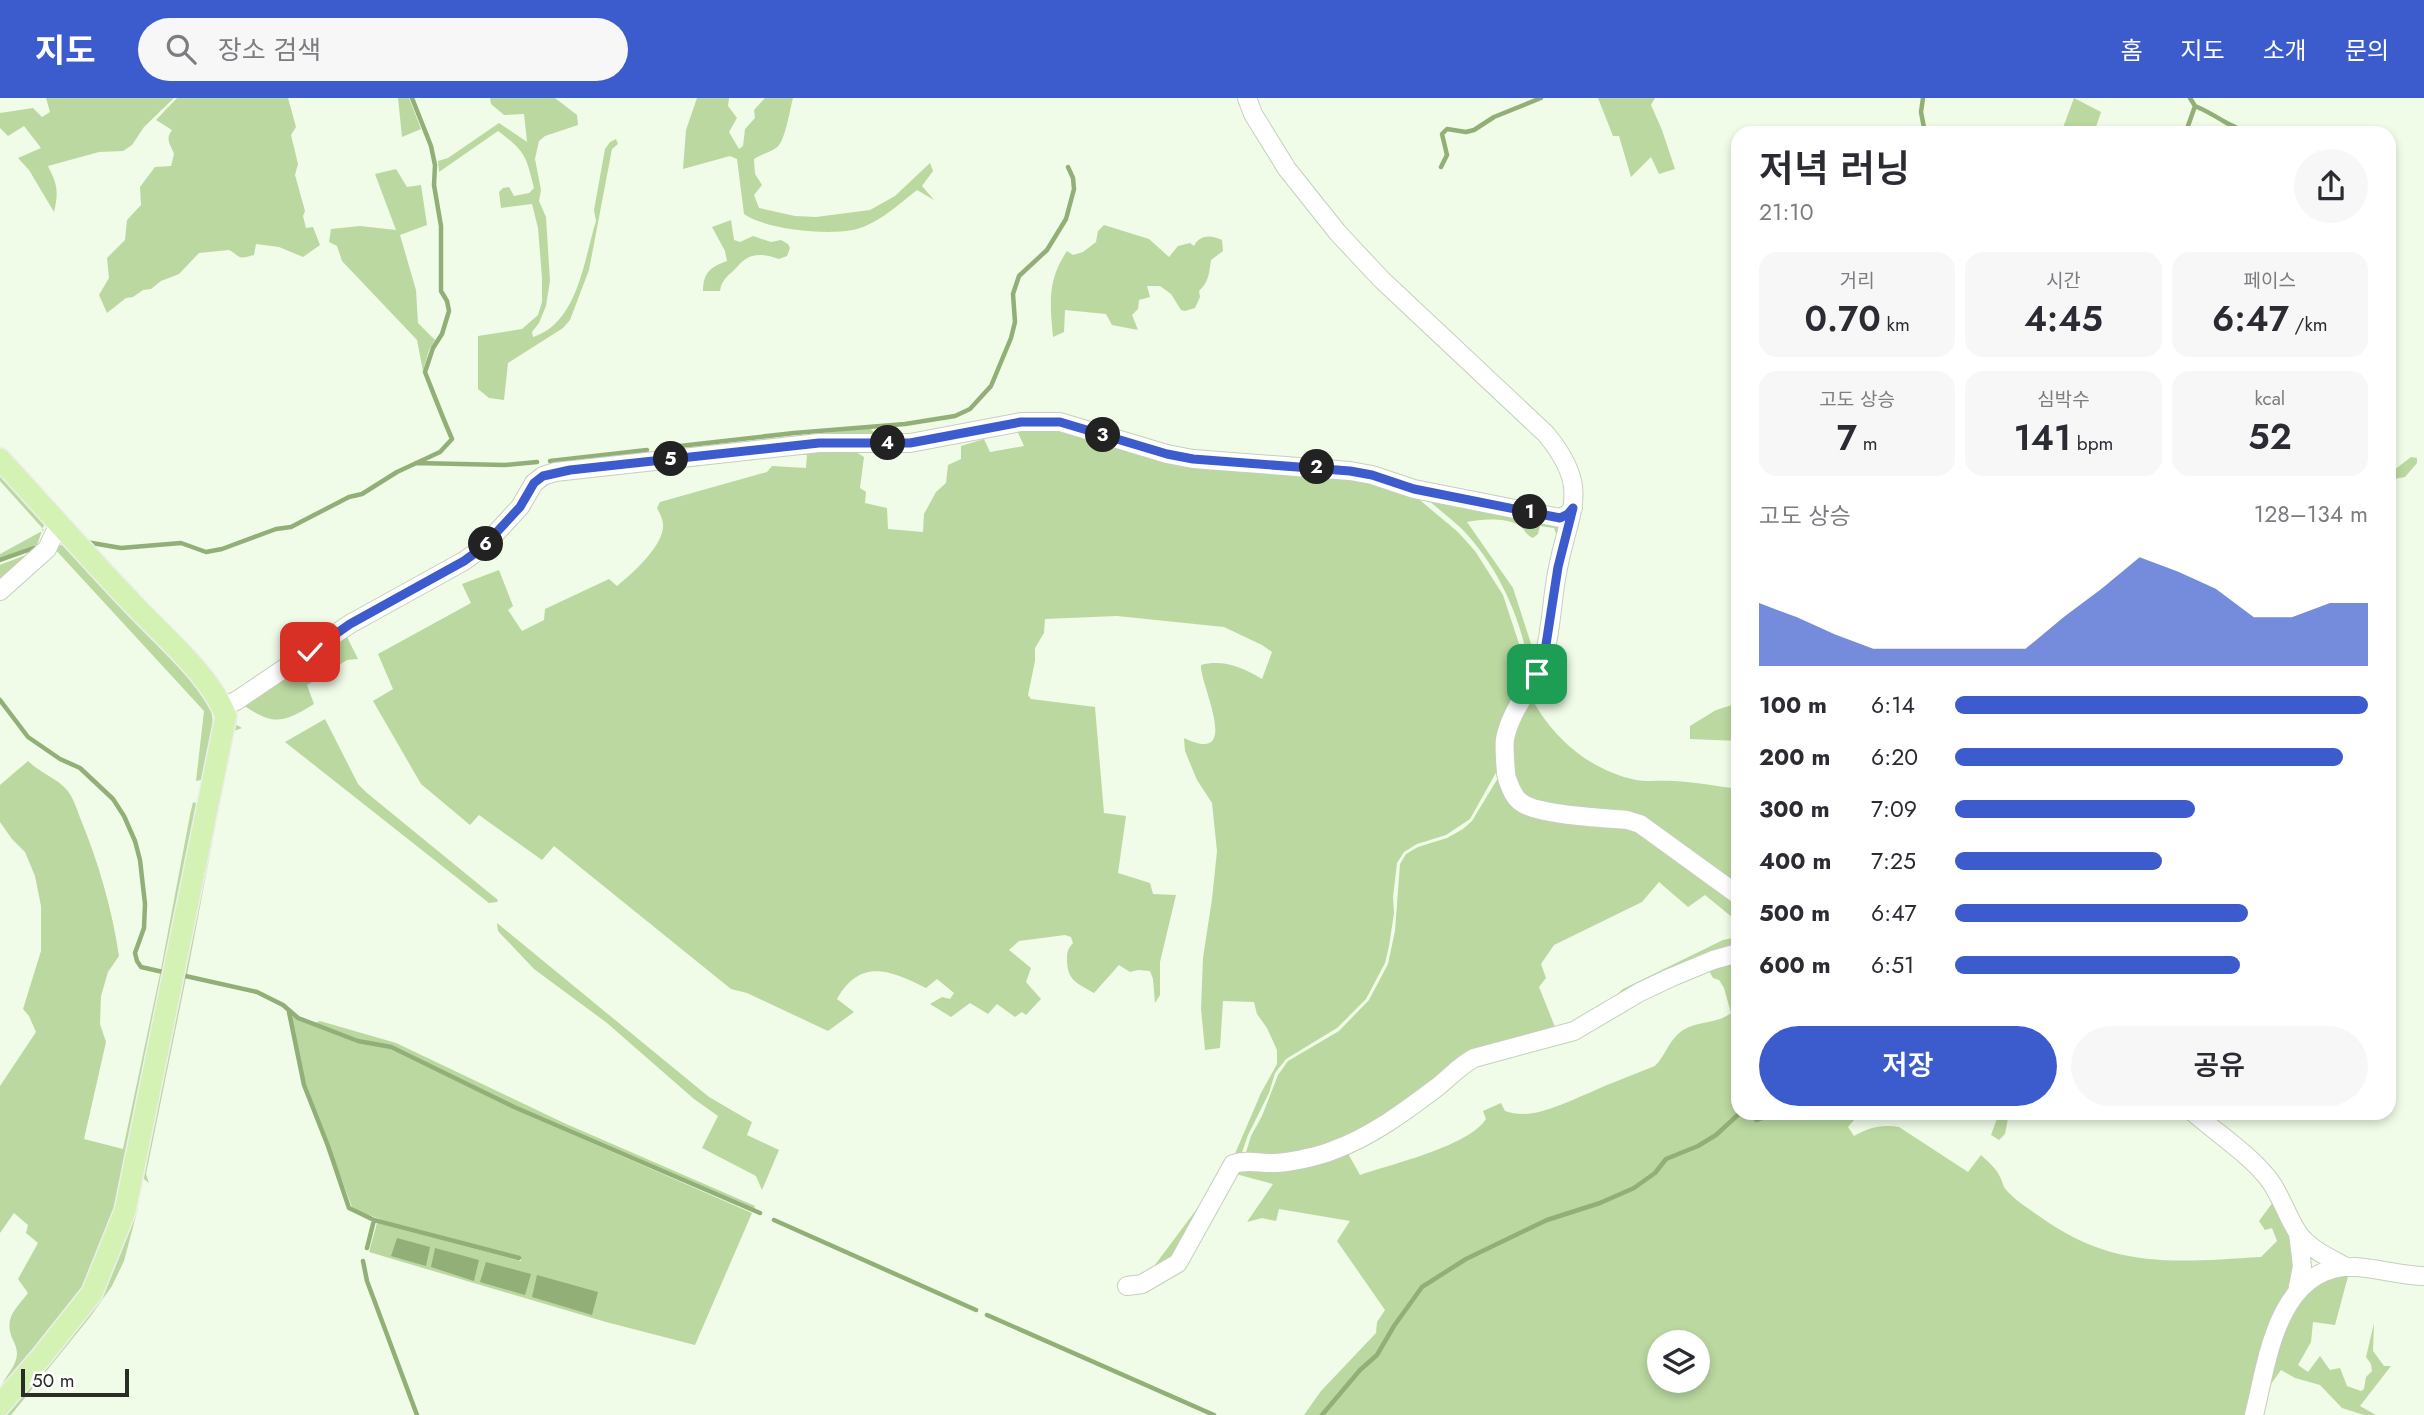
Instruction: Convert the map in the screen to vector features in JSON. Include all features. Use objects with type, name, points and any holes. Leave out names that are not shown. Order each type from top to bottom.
[{"type":"main road","points":[[0,459],[58,526],[194,668],[222,706],[226,716],[125,1211],[92,1293],[0,1405]]},
{"type":"street","points":[[1247,98],[1253,114],[1287,169],[1338,233],[1381,279],[1546,434],[1562,454],[1570,470],[1574,488],[1573,508],[1558,567],[1545,651],[1537,674],[1514,715],[1505,740],[1506,776],[1513,793],[1522,803],[1538,810],[1627,820],[1640,824],[1731,890]]},
{"type":"street","points":[[222,706],[236,701],[350,624],[473,554],[500,530],[520,507],[534,483],[543,476],[562,471],[819,443],[910,443],[1021,422],[1042,421],[1060,422],[1167,454],[1193,459],[1350,471],[1372,475],[1414,489],[1560,518],[1573,508]]},
{"type":"street","points":[[0,591],[47,549],[58,526]]},
{"type":"street","points":[[1127,1286],[1142,1284],[1178,1263],[1233,1164],[1276,1163],[1331,1152],[1383,1127],[1474,1058],[1574,1031],[1661,982],[1731,955]]},
{"type":"street","points":[[2202,1120],[2240,1150],[2269,1179],[2282,1200],[2298,1233],[2302,1266],[2297,1292]]},
{"type":"street","points":[[2298,1233],[2312,1247],[2346,1267]]},
{"type":"street","points":[[2253,1415],[2282,1311],[2310,1279],[2346,1267],[2424,1276]]},
{"type":"shaded area","points":[[46,98],[174,98],[144,127],[132,145],[123,151],[99,152],[48,166],[56,188],[54,212],[29,170],[18,158],[41,148],[24,126],[8,136],[0,128],[0,113],[33,108],[42,117],[50,112]]},
{"type":"shaded area","points":[[177,98],[288,98],[296,127],[291,135],[298,164],[295,175],[305,211],[303,216],[306,228],[313,227],[320,245],[303,257],[279,247],[256,244],[254,255],[244,257],[229,250],[199,253],[179,274],[161,281],[151,289],[126,298],[107,313],[99,295],[109,278],[107,258],[125,240],[127,220],[141,205],[140,187],[155,167],[171,166],[174,154],[169,139],[172,130],[156,120]]},
{"type":"shaded area","points":[[398,98],[409,98],[421,129],[402,137]]},
{"type":"shaded area","points":[[490,98],[555,98],[577,115],[578,125],[545,136],[539,141],[535,159],[541,190],[539,201],[546,217],[550,281],[546,306],[532,332],[533,337],[548,330],[570,304],[583,271],[596,221],[594,210],[605,149],[616,139],[618,144],[612,149],[589,270],[570,320],[563,328],[508,363],[504,400],[489,398],[478,389],[478,336],[522,329],[538,315],[542,302],[542,278],[538,228],[532,204],[501,208],[499,192],[509,187],[514,196],[529,193],[534,188],[531,177],[519,149],[498,131],[439,172],[438,161],[448,158],[499,123],[527,142],[524,114],[504,115],[491,104]]},
{"type":"shaded area","points":[[697,98],[729,98],[728,106],[737,118],[729,132],[739,149],[743,146],[745,129],[755,118],[754,110],[765,98],[793,98],[785,133],[779,145],[754,159],[755,174],[762,185],[754,195],[759,208],[795,216],[816,217],[870,210],[895,196],[930,163],[933,171],[922,186],[934,200],[917,190],[873,222],[846,231],[799,230],[754,220],[744,214],[737,159],[730,156],[683,169],[686,130]]},
{"type":"shaded area","points":[[1598,98],[1655,98],[1651,105],[1675,169],[1659,174],[1651,157],[1631,177],[1619,136],[1613,136]]},
{"type":"shaded area","points":[[2074,98],[2101,112],[2096,126],[2064,126]]},
{"type":"shaded area","points":[[396,169],[407,187],[421,185],[427,225],[400,235],[416,290],[418,323],[435,340],[423,371],[417,340],[342,261],[337,246],[329,242],[331,229],[360,226],[396,230],[375,174]]},
{"type":"shaded area","points":[[731,220],[734,240],[740,242],[753,236],[771,242],[781,240],[790,248],[787,256],[779,259],[751,256],[726,278],[720,291],[703,291],[704,279],[709,271],[727,261],[725,251],[712,227]]},
{"type":"shaded area","points":[[1104,225],[1149,239],[1169,257],[1178,246],[1190,243],[1194,246],[1203,238],[1210,237],[1222,240],[1223,251],[1211,260],[1208,277],[1199,291],[1200,297],[1195,308],[1181,310],[1171,294],[1160,286],[1147,286],[1150,297],[1139,300],[1138,309],[1132,315],[1138,330],[1112,325],[1106,314],[1065,310],[1064,332],[1053,337],[1051,292],[1056,272],[1067,251],[1073,255],[1083,252],[1096,242],[1098,231]]},
{"type":"shaded area","points":[[1042,424],[1167,457],[1350,473],[1415,496],[1458,532],[1475,551],[1503,595],[1523,656],[1525,682],[1502,762],[1470,819],[1446,835],[1417,844],[1404,852],[1397,863],[1389,946],[1385,963],[1366,999],[1337,1028],[1286,1059],[1275,1073],[1239,1161],[1175,1262],[1143,1281],[1231,1163],[1261,1093],[1277,1064],[1277,1050],[1257,1014],[1254,1002],[1223,1001],[1220,1048],[1205,1050],[1201,1009],[1203,958],[1217,851],[1212,803],[1197,780],[1185,751],[1184,738],[1202,744],[1212,741],[1215,732],[1201,665],[1218,663],[1233,666],[1262,679],[1272,652],[1224,627],[1117,616],[1045,619],[1044,633],[1035,648],[1028,695],[1031,699],[1095,707],[1104,813],[1126,816],[1118,873],[1150,883],[1153,894],[1176,895],[1160,962],[1160,995],[1155,1003],[1150,971],[1130,972],[1119,965],[1094,993],[1078,984],[1071,977],[1067,966],[1067,954],[1073,943],[1071,937],[1065,935],[1019,941],[1009,950],[1031,968],[1026,982],[1041,999],[1026,1015],[1022,1012],[1015,1017],[997,1004],[988,1014],[970,1003],[951,1017],[930,1004],[942,997],[950,999],[954,993],[937,979],[926,988],[901,977],[877,971],[856,977],[846,986],[837,999],[854,1012],[828,1031],[747,993],[731,989],[554,846],[542,860],[479,815],[470,825],[421,784],[373,701],[393,689],[378,654],[471,603],[462,584],[499,570],[513,606],[508,610],[522,631],[544,620],[545,609],[609,579],[617,586],[631,574],[659,541],[663,524],[657,508],[660,502],[767,472],[772,466],[806,468],[807,455],[775,454],[843,444],[864,457],[860,488],[866,492],[865,503],[887,508],[888,529],[923,532],[924,514],[936,492],[946,483],[948,465],[961,459],[961,446],[984,439],[990,452],[1024,446],[1015,426]]},
{"type":"shaded area","points":[[870,428],[882,441],[656,458],[655,451]]},
{"type":"shaded area","points":[[2411,457],[2417,458],[2417,463],[2405,477],[2396,479],[2396,469]]},
{"type":"shaded area","points":[[0,472],[45,522],[43,529],[0,481]]},
{"type":"shaded area","points":[[1423,496],[1564,519],[1557,536],[1554,528],[1540,526],[1538,534],[1533,538],[1520,526],[1508,521],[1467,522],[1513,588],[1534,653],[1536,670],[1530,669],[1514,611],[1486,559],[1461,528]]},
{"type":"shaded area","points":[[42,531],[37,545],[0,559],[0,554]]},
{"type":"shaded area","points":[[68,543],[206,694],[213,725],[205,779],[196,781],[204,711],[53,547]]},
{"type":"shaded area","points":[[36,551],[0,584],[0,565]]},
{"type":"shaded area","points":[[347,637],[358,659],[347,660],[307,685],[314,704],[278,720],[263,716],[243,705]]},
{"type":"shaded area","points":[[1530,695],[1560,738],[1587,760],[1603,768],[1636,780],[1731,788],[1731,884],[1658,831],[1529,804],[1508,776],[1516,717]]},
{"type":"shaded area","points":[[1731,705],[1731,741],[1690,739],[1690,726],[1716,710]]},
{"type":"shaded area","points":[[325,719],[358,784],[498,900],[497,902],[489,903],[285,742]]},
{"type":"shaded area","points":[[235,724],[242,728],[234,731],[232,738],[187,975],[181,975],[186,978],[146,1174],[149,1183],[139,1175],[229,728]]},
{"type":"shaded area","points":[[28,761],[63,786],[72,797],[94,853],[109,904],[119,956],[108,972],[101,996],[100,1024],[106,1042],[84,1139],[123,1149],[160,974],[165,973],[161,969],[190,815],[193,802],[198,804],[166,973],[116,1212],[82,1292],[0,1395],[17,1354],[10,1331],[10,1319],[28,1293],[18,1279],[38,1243],[26,1233],[28,1225],[14,1213],[0,1233],[0,1086],[36,1032],[23,1009],[41,951],[41,906],[35,876],[25,852],[0,822],[0,785]]},
{"type":"shaded area","points":[[1504,768],[1509,794],[1627,822],[1731,893],[1731,916],[1705,895],[1688,907],[1659,882],[1642,902],[1554,945],[1541,964],[1546,978],[1539,987],[1555,1027],[1561,1028],[1477,1054],[1338,1147],[1244,1159],[1251,1136],[1278,1075],[1288,1061],[1339,1031],[1369,1000],[1388,964],[1395,931],[1400,864],[1406,854],[1418,847],[1447,838],[1472,821]]},
{"type":"shaded area","points":[[497,923],[709,1097],[752,1122],[747,1135],[779,1150],[762,1190],[756,1176],[702,1148],[718,1116],[694,1099],[607,1023],[534,969],[498,931]]},
{"type":"shaded area","points":[[1731,938],[1731,953],[1606,1004],[1623,989]]},
{"type":"shaded area","points":[[1731,959],[1731,1013],[1724,988],[1719,980],[1713,978],[1707,967]]},
{"type":"shaded area","points":[[1731,1013],[1731,1120],[1716,1135],[1698,1146],[1665,1159],[1655,1172],[1634,1187],[1547,1219],[1485,1248],[1422,1286],[1393,1326],[1377,1355],[1360,1369],[1321,1415],[1304,1415],[1321,1391],[1376,1333],[1377,1322],[1385,1310],[1337,1241],[1350,1221],[1279,1209],[1276,1221],[1262,1218],[1247,1222],[1273,1184],[1232,1173],[1235,1169],[1346,1150],[1360,1175],[1429,1153],[1464,1138],[1486,1119],[1483,1111],[1501,1103],[1505,1111],[1515,1114],[1537,1112],[1559,1106],[1655,1066],[1674,1038],[1683,1030]]},
{"type":"shaded area","points":[[291,1016],[357,1042],[390,1049],[514,1109],[752,1213],[695,1345],[606,1322],[369,1252],[377,1223],[521,1261],[521,1257],[383,1220],[352,1207],[304,1080]]},
{"type":"shaded area","points":[[320,1021],[396,1043],[564,1123],[755,1206],[754,1209],[515,1106],[391,1046],[358,1039],[315,1023]]},
{"type":"shaded area","points":[[1735,1120],[1854,1120],[1848,1127],[1854,1136],[1876,1127],[1899,1127],[1968,1172],[1981,1155],[1995,1169],[2012,1196],[2031,1211],[2066,1233],[2093,1246],[2119,1254],[2172,1260],[2261,1257],[2277,1241],[2272,1228],[2265,1230],[2259,1221],[2276,1198],[2288,1221],[2297,1270],[2250,1415],[1323,1415],[1361,1370],[1378,1356],[1394,1327],[1423,1288],[1486,1249],[1547,1220],[1600,1204],[1635,1189],[1656,1173],[1666,1160],[1717,1136]]},
{"type":"shaded area","points":[[1996,1120],[2008,1120],[2005,1134],[1999,1140],[1991,1135]]},
{"type":"shaded area","points":[[138,1196],[138,1208],[124,1261],[112,1286],[11,1415],[3,1415],[75,1324]]},
{"type":"shaded area","points":[[397,1238],[430,1247],[426,1266],[391,1256]]},
{"type":"shaded area","points":[[435,1248],[479,1260],[474,1281],[431,1267]]},
{"type":"shaded area","points":[[486,1262],[531,1274],[525,1295],[480,1282]]},
{"type":"shaded area","points":[[2350,1269],[2335,1325],[2313,1322],[2311,1342],[2298,1365],[2308,1372],[2320,1356],[2330,1370],[2340,1368],[2347,1386],[2361,1391],[2364,1389],[2366,1377],[2372,1371],[2366,1357],[2374,1323],[2373,1351],[2384,1366],[2391,1366],[2360,1406],[2376,1415],[2364,1415],[2342,1408],[2320,1385],[2295,1378],[2281,1370],[2271,1384],[2264,1415],[2255,1415],[2298,1293]]},
{"type":"shaded area","points":[[537,1275],[598,1292],[592,1315],[532,1297]]},
{"type":"waterway","points":[[86,542],[121,548],[181,543],[206,552],[222,549],[276,529],[291,527],[349,497],[362,494],[397,472],[440,452],[452,439],[425,372],[449,311],[441,291],[441,226],[434,185],[435,165],[431,146],[412,98]]},
{"type":"waterway","points":[[1441,167],[1447,155],[1442,134],[1447,129],[1466,132],[1474,130],[1494,117],[1541,98]]},
{"type":"waterway","points":[[1923,98],[1921,112],[1924,126]]},
{"type":"waterway","points":[[2188,126],[2195,106],[2190,98]]},
{"type":"waterway","points":[[2195,106],[2233,126]]},
{"type":"waterway","points":[[662,448],[905,424],[955,416],[970,409],[991,386],[1011,338],[1015,322],[1013,294],[1019,276],[1047,250],[1066,219],[1074,189],[1068,167]]},
{"type":"waterway","points":[[550,461],[647,450]]},
{"type":"waterway","points":[[416,463],[505,465],[537,462]]},
{"type":"waterway","points":[[0,560],[34,548]]},
{"type":"waterway","points":[[0,700],[28,737],[60,759],[80,768],[113,799],[124,816],[140,860],[145,904],[144,928],[135,953],[141,967],[163,972]]},
{"type":"waterway","points":[[181,975],[257,992],[283,1005],[298,1018],[358,1041],[391,1047],[514,1107],[760,1213]]},
{"type":"waterway","points":[[289,1012],[304,1085],[349,1208],[374,1220],[519,1258]]},
{"type":"waterway","points":[[1322,1415],[1360,1370],[1377,1355],[1422,1287],[1466,1259],[1547,1220],[1600,1203],[1634,1188],[1655,1173],[1666,1159],[1698,1146],[1732,1120]]},
{"type":"waterway","points":[[367,1248],[374,1220]]},
{"type":"waterway","points":[[774,1220],[976,1310]]},
{"type":"waterway","points":[[363,1261],[367,1281],[417,1415]]},
{"type":"waterway","points":[[987,1315],[1214,1415]]},
{"type":"route","points":[[310,652],[350,624],[464,561],[482,548],[520,507],[534,483],[555,472],[772,447],[843,442],[910,443],[1021,422],[1042,421],[1060,422],[1167,454],[1193,459],[1350,471],[1372,475],[1414,489],[1560,518],[1573,508],[1558,567],[1545,651],[1537,674]]}]
